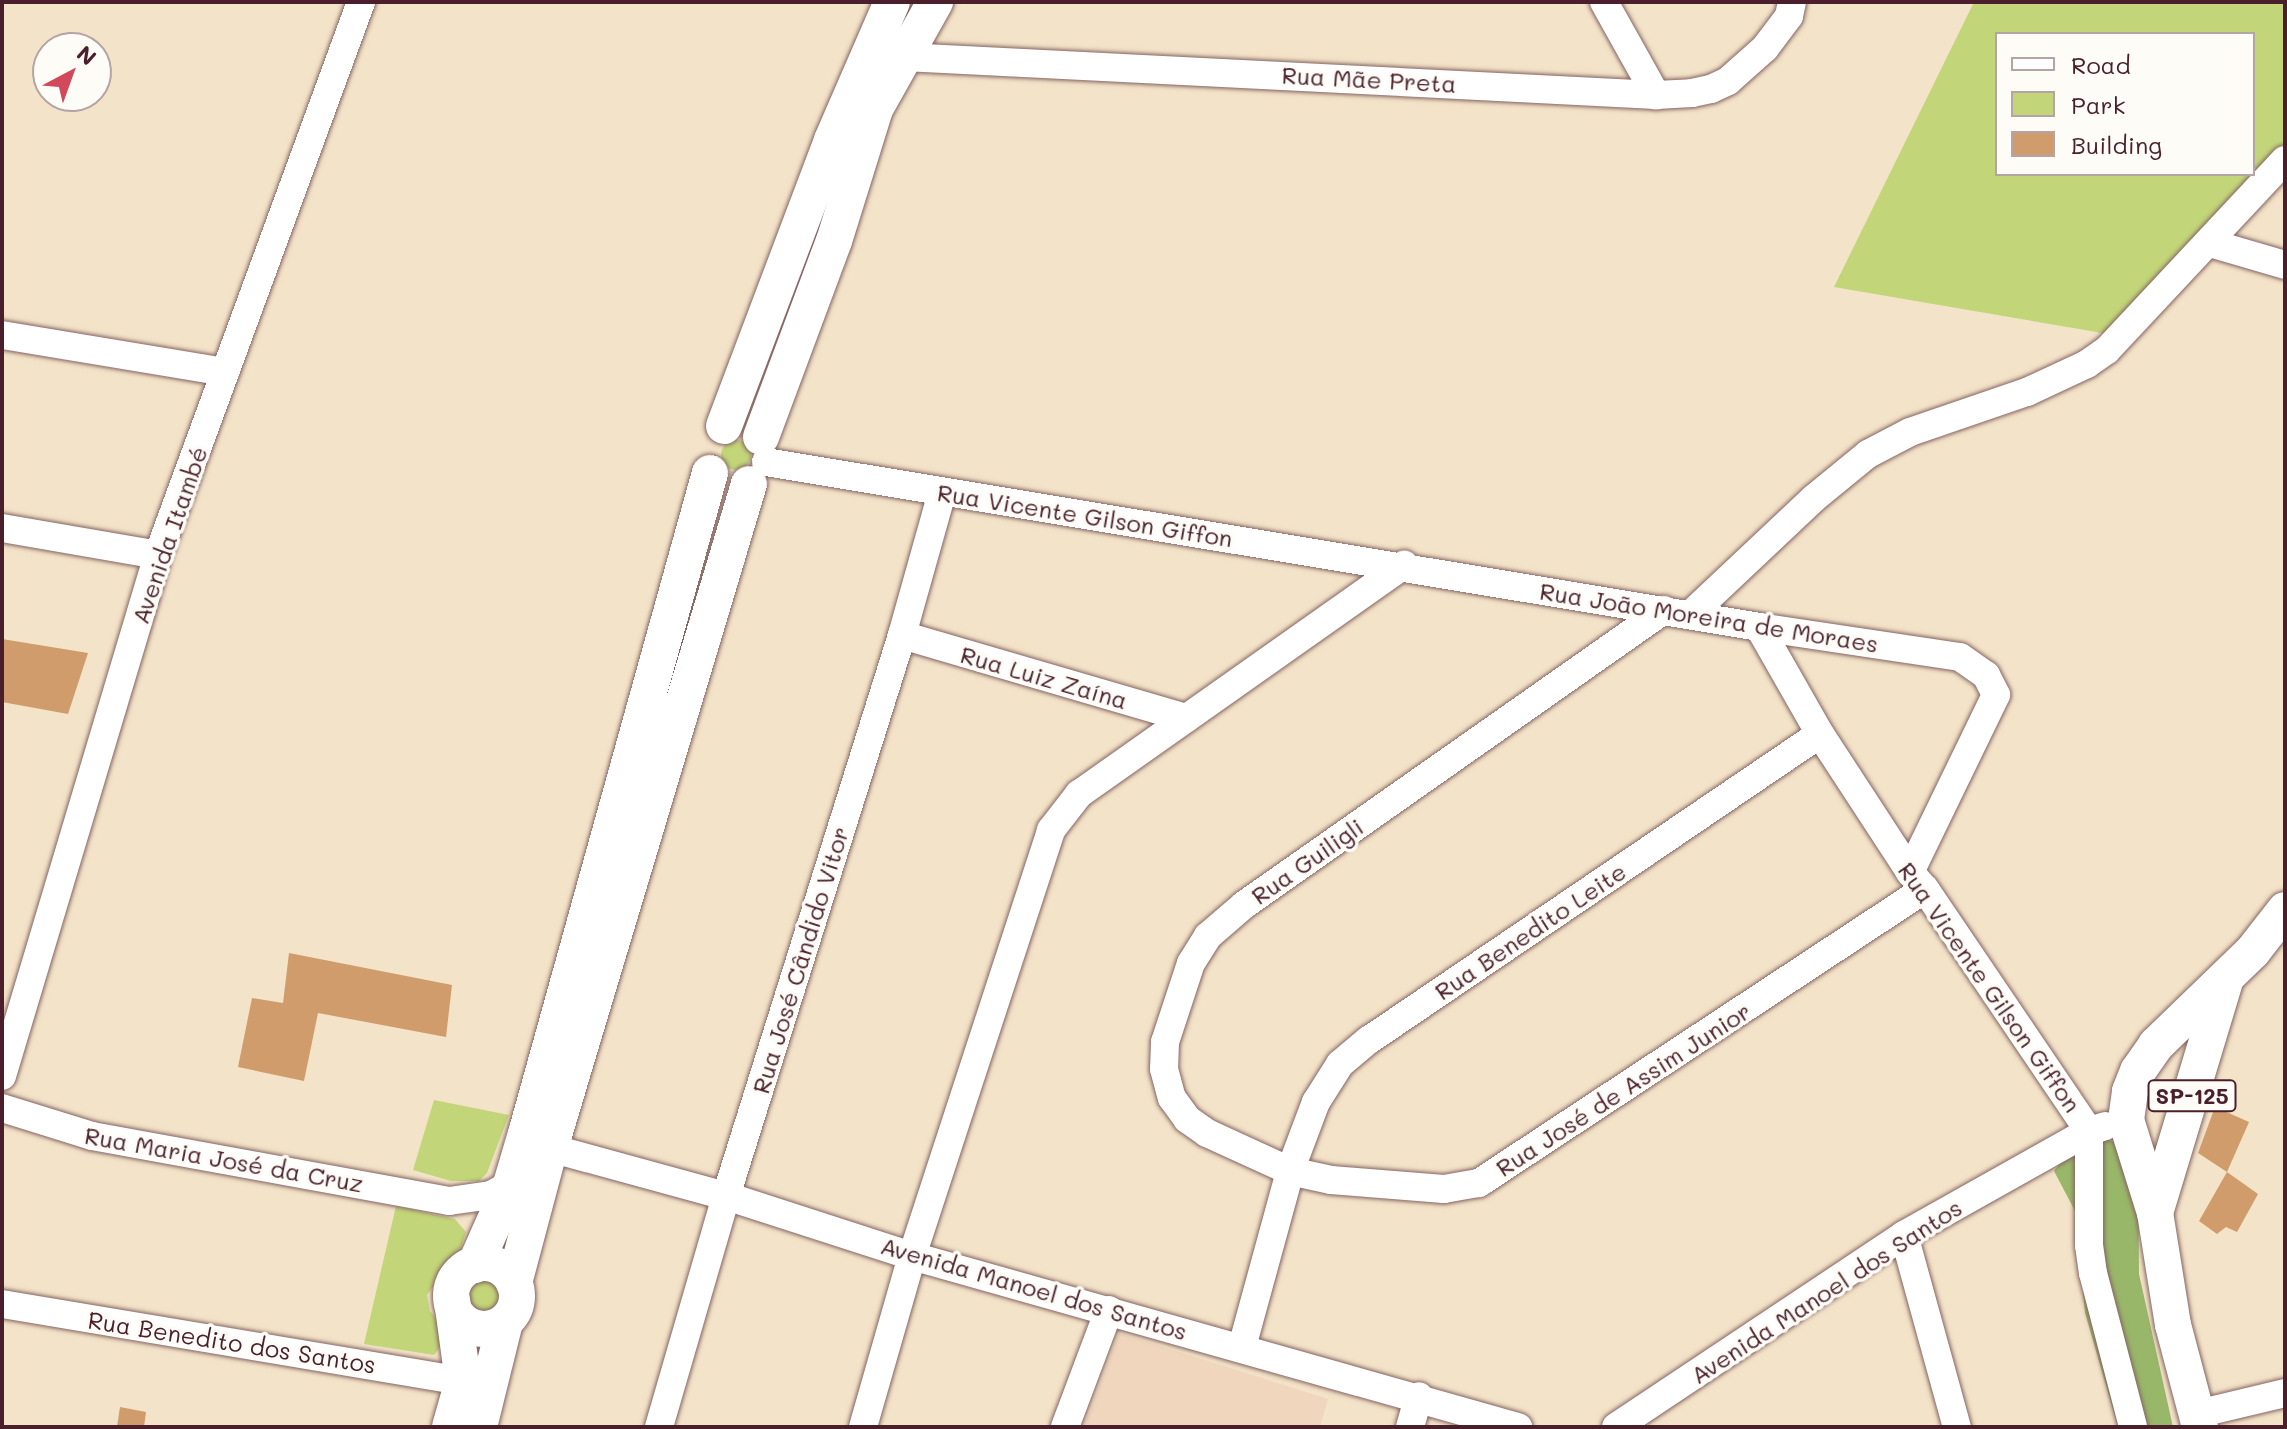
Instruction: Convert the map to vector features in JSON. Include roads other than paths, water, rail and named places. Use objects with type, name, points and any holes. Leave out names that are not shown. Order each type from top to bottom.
[{"type":"main road","points":[[724,426],[832,140],[892,2]]},
{"type":"main road","points":[[479,1427],[505,1322],[516,1304],[514,1283],[550,1148],[759,461],[875,109],[935,2]]},
{"type":"main road","points":[[450,1427],[463,1381],[451,1295],[459,1276],[481,1251],[511,1184],[639,737],[710,473],[705,450],[715,431],[724,426],[746,426],[759,461]]},
{"type":"main road","points":[[710,473],[725,485],[759,461]]},
{"type":"main road","name":"SP-125","points":[[2198,1420],[2173,1325],[2155,1213],[2226,978],[2285,910]]},
{"type":"main road","points":[[2155,1213],[2126,1120],[2130,1091],[2138,1071],[2156,1045],[2226,978]]},
{"type":"main road","points":[[2156,1045],[2181,1043],[2201,1060]]},
{"type":"main road","points":[[2126,1120],[2142,1136],[2154,1139],[2180,1132]]},
{"type":"main road","points":[[481,1251],[514,1283]]},
{"type":"main road","points":[[451,1295],[453,1305],[465,1323],[485,1329],[505,1322]]},
{"type":"street","name":"Avenida Itambé","points":[[2,1076],[158,555],[361,2]]},
{"type":"street","points":[[1604,2],[1656,95]]},
{"type":"street","name":"Rua Mãe Preta","points":[[904,57],[1656,95],[1711,89],[1728,81],[1779,32],[1789,16],[1792,2]]},
{"type":"street","name":"Rua Guiligli","points":[[1290,1171],[1207,1133],[1187,1119],[1172,1098],[1164,1069],[1165,1042],[1197,951],[1208,936],[1244,905],[1677,612],[1868,454],[1910,432],[2027,392],[2087,364],[2130,328],[2285,160]]},
{"type":"street","points":[[2210,243],[2285,265]]},
{"type":"street","points":[[2,335],[225,372]]},
{"type":"street","name":"Rua Vicente Gilson Giffon","points":[[759,461],[942,493],[1404,565]]},
{"type":"street","name":"Rua José Cândido Vitor","points":[[659,1427],[726,1196],[902,635],[942,493]]},
{"type":"street","points":[[2,528],[158,555]]},
{"type":"street","points":[[863,1427],[912,1256],[1051,830],[1079,794],[1404,565]]},
{"type":"street","name":"Rua João Moreira de Moraes","points":[[1404,565],[1759,627],[1960,657],[1986,675],[1996,695],[1918,881]]},
{"type":"street","name":"Rua Vicente Gilson Giffon","points":[[1759,627],[1820,734],[2089,1131],[2091,1259],[2133,1427]]},
{"type":"street","name":"Rua Luiz Zaína","points":[[902,635],[1186,718]]},
{"type":"street","name":"Rua Benedito Leite","points":[[1242,1347],[1290,1171],[1327,1083],[1340,1064],[1369,1040],[1820,734]]},
{"type":"street","name":"Rua José de Assim Junior","points":[[1290,1171],[1331,1180],[1407,1188],[1444,1189],[1479,1183],[1918,881]]},
{"type":"street","name":"Rua Maria José da Cruz","points":[[2,1108],[92,1136],[449,1201],[491,1195],[511,1184]]},
{"type":"street","name":"Avenida Manoel dos Santos","points":[[1616,1427],[1904,1235],[2089,1131],[2126,1120]]},
{"type":"street","name":"Avenida Manoel dos Santos","points":[[550,1148],[726,1196],[912,1256],[1419,1396],[1518,1427]]},
{"type":"street","points":[[449,1201],[481,1251]]},
{"type":"street","points":[[1904,1235],[1957,1427]]},
{"type":"street","name":"Rua Benedito dos Santos","points":[[2,1304],[463,1381]]},
{"type":"street","points":[[1065,1427],[1109,1310]]},
{"type":"street","points":[[2198,1420],[2285,1393]]},
{"type":"street","points":[[1410,1427],[1419,1396]]}]
